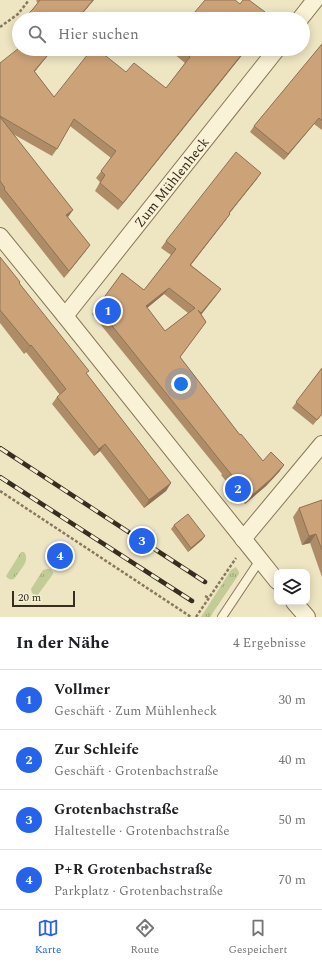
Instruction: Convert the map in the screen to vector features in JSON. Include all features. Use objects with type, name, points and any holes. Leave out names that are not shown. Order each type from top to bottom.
[{"type":"street","points":[[306,12],[315,0]]},
{"type":"street","name":"Zum Mühlenheck","points":[[65,316],[271,56]]},
{"type":"street","points":[[0,236],[274,577]]},
{"type":"street","points":[[243,539],[322,444]]},
{"type":"street","points":[[297,605],[307,617]]},
{"type":"lane","points":[[222,617],[260,560]]},
{"type":"path","points":[[20,12],[29,0]]},
{"type":"path","points":[[0,27],[12,18]]},
{"type":"path","points":[[0,491],[192,617]]},
{"type":"path","points":[[196,617],[236,558]]},
{"type":"path","points":[[204,596],[209,598]]},
{"type":"green space","points":[[21,552],[24,552],[26,555],[25,562],[14,579],[9,579],[6,576]]},
{"type":"green space","points":[[236,567],[239,574],[210,617],[201,617],[231,570]]},
{"type":"green space","points":[[50,569],[53,574],[36,597],[32,593],[31,589],[43,570]]},
{"type":"building","points":[[40,0],[93,0],[83,12],[30,12]]},
{"type":"building","points":[[205,0],[235,0],[240,4],[243,0],[249,0],[265,12],[195,12]]},
{"type":"building","points":[[322,44],[322,121],[319,118],[288,154],[254,126]]},
{"type":"building","points":[[12,54],[12,56],[47,56],[34,71],[54,97],[86,56],[106,56],[126,72],[134,63],[166,88],[190,57],[189,56],[240,56],[123,203],[100,183],[105,175],[101,171],[116,151],[74,119],[57,149],[0,116],[0,63]]},
{"type":"building","points":[[0,117],[73,210],[66,215],[90,245],[69,271],[4,189],[5,188],[0,181]]},
{"type":"building","points":[[236,152],[261,173],[190,265],[221,289],[201,313],[198,310],[206,322],[180,357],[240,435],[241,434],[263,461],[271,452],[284,465],[271,479],[250,497],[97,307],[122,273],[144,290],[176,249],[166,241]],"holes":[[[169,288],[195,308],[165,331],[146,306]]]},
{"type":"building","points":[[0,257],[89,371],[86,373],[171,483],[149,500],[105,444],[99,449],[57,397],[66,389],[31,345],[30,346],[0,310]]},
{"type":"building","points":[[322,368],[322,414],[317,420],[296,402]]},
{"type":"building","points":[[322,500],[322,550],[316,534],[309,536],[299,508]]},
{"type":"building","points":[[188,514],[205,536],[191,548],[174,525]]},
{"type":"railway","points":[[0,448],[205,582]]},
{"type":"railway","points":[[0,477],[192,601]]},
{"type":"place","name":"Vollmer","points":[[108,311]]},
{"type":"place","name":"Zur Schleife","points":[[238,489]]},
{"type":"place","name":"Grotenbachstraße","points":[[142,541]]},
{"type":"place","name":"P+R Grotenbachstraße","points":[[60,556]]}]
